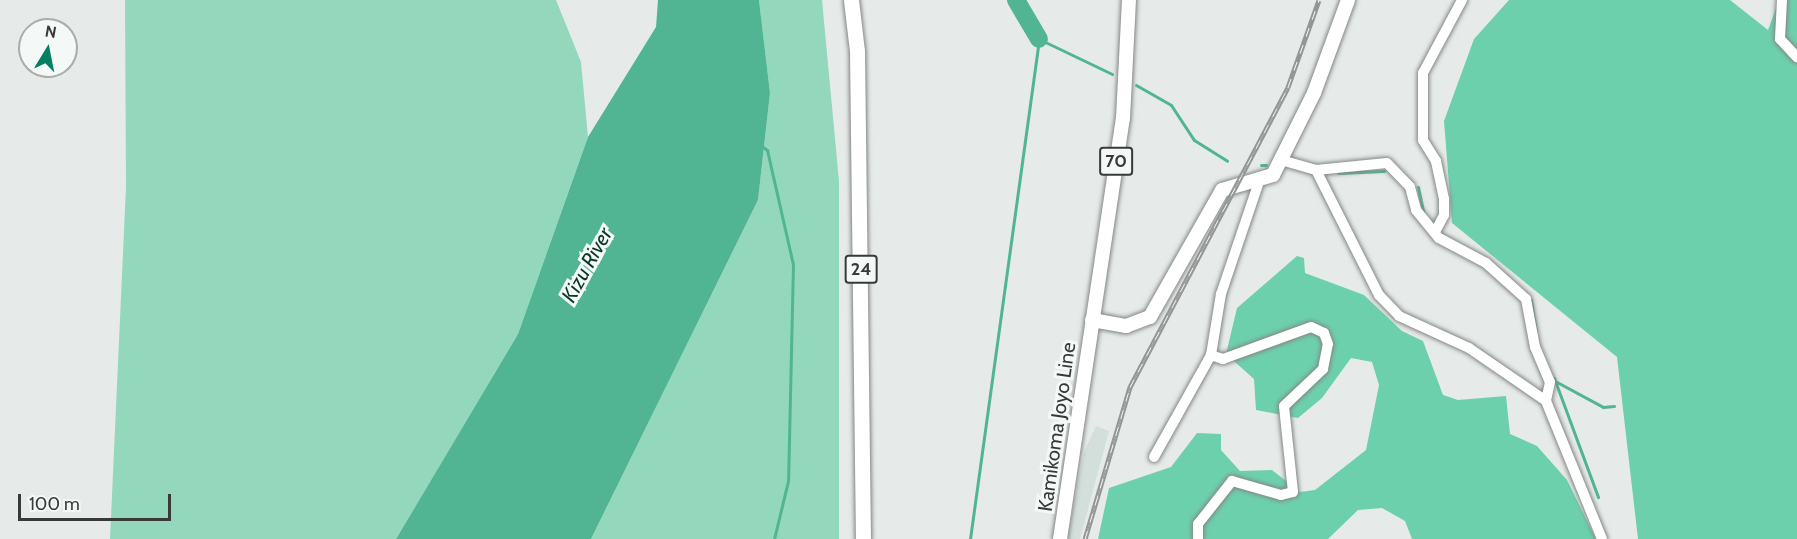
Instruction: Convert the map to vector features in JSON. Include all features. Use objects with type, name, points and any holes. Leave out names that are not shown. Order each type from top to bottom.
[{"type":"highway","name":"24","points":[[851,0],[857,75],[863,539]]},
{"type":"main road","name":"Kamikoma Joyo Line","points":[[1060,539],[1123,118],[1129,0]]},
{"type":"main road","points":[[1259,182],[1272,175],[1281,160],[1333,49],[1348,0]]},
{"type":"main road","name":"Kamikoma Joyo Line","points":[[1092,320],[1126,326],[1150,317],[1214,199],[1228,186],[1259,182]]},
{"type":"street","points":[[1435,232],[1444,215],[1444,199],[1436,161],[1424,140],[1423,73],[1462,0]]},
{"type":"street","points":[[1782,0],[1780,39],[1797,57]]},
{"type":"street","points":[[1281,160],[1316,170],[1387,163],[1410,187],[1416,210],[1435,232],[1486,263],[1526,299],[1535,347],[1550,382],[1546,400]]},
{"type":"street","points":[[1316,170],[1388,306],[1469,348],[1546,400],[1602,539]]},
{"type":"street","points":[[1154,457],[1211,355],[1221,294],[1259,182]]},
{"type":"street","points":[[1198,539],[1198,524],[1232,481],[1281,495],[1293,492],[1284,406],[1323,369],[1328,344],[1324,333],[1311,327],[1223,358],[1211,355]]},
{"type":"shaded area","points":[[125,0],[556,0],[581,62],[588,137],[518,334],[396,539],[110,539],[126,187]]},
{"type":"shaded area","points":[[759,0],[822,0],[839,181],[839,539],[591,539],[758,200],[770,93]]},
{"type":"shaded area","points":[[1509,0],[1730,0],[1768,30],[1779,0],[1797,0],[1797,539],[1638,539],[1617,357],[1452,223],[1444,121],[1474,39]]},
{"type":"shaded area","points":[[1297,256],[1304,258],[1305,273],[1364,295],[1402,331],[1423,341],[1443,395],[1458,400],[1506,396],[1510,434],[1537,446],[1567,480],[1596,539],[1412,539],[1405,521],[1382,508],[1358,510],[1328,539],[1098,539],[1109,488],[1171,467],[1197,433],[1221,434],[1221,450],[1240,471],[1272,470],[1300,492],[1315,490],[1366,450],[1379,385],[1372,362],[1351,358],[1322,398],[1298,418],[1256,410],[1254,379],[1226,354],[1237,308]]},
{"type":"shaded area","points":[[1096,426],[1109,431],[1080,539],[1067,539],[1084,452]]},
{"type":"water","name":"Kizu River","points":[[658,0],[759,0],[770,93],[758,200],[591,539],[396,539],[518,334],[588,137],[656,27]]},
{"type":"waterway","points":[[1016,0],[1039,39]]},
{"type":"waterway","points":[[1039,39],[1112,74]]},
{"type":"waterway","points":[[970,539],[1039,39]]},
{"type":"waterway","points":[[1136,85],[1171,105],[1194,140],[1227,161]]},
{"type":"waterway","points":[[760,145],[767,150],[793,264],[788,481],[774,539]]},
{"type":"waterway","points":[[1261,165],[1266,165]]},
{"type":"waterway","points":[[1338,173],[1384,171]]},
{"type":"waterway","points":[[1418,187],[1423,211]]},
{"type":"waterway","points":[[1531,300],[1536,331]]},
{"type":"waterway","points":[[1554,378],[1598,497]]},
{"type":"waterway","points":[[1555,381],[1603,407],[1614,406]]},
{"type":"railway","points":[[1085,539],[1130,387],[1288,87],[1319,0]]}]
